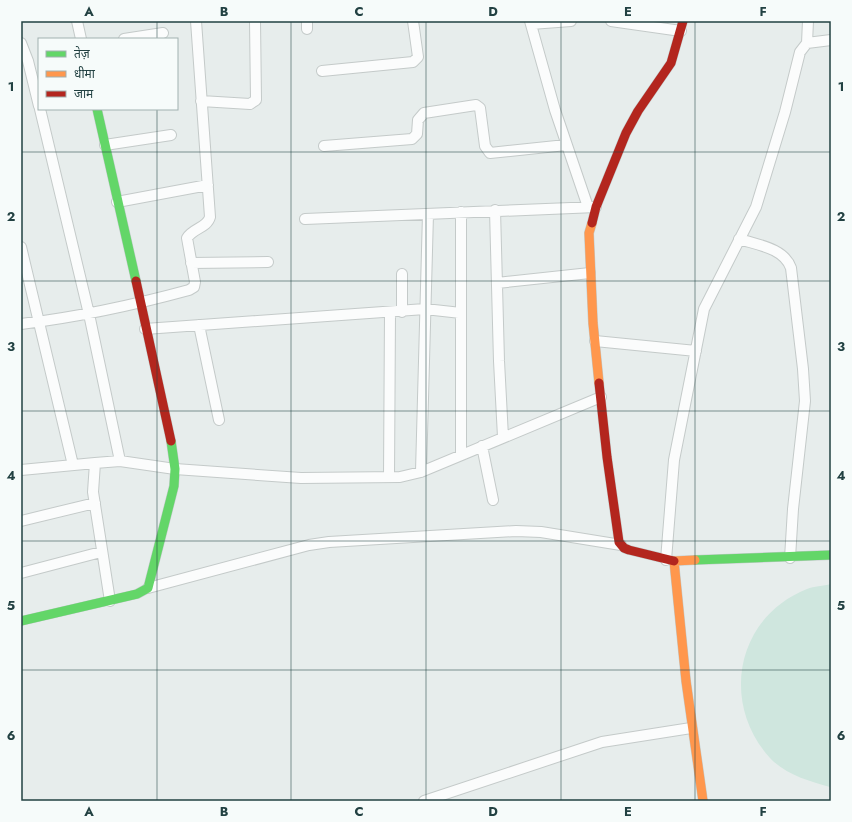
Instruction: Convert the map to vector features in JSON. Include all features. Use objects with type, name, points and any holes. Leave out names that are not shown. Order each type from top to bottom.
[{"type":"street","points":[[77,21],[81,38]]},
{"type":"street","points":[[21,324],[89,314],[192,289],[195,282],[187,238],[191,233],[209,220],[208,185],[196,21]]},
{"type":"street","points":[[201,101],[250,104],[255,102],[257,98],[255,21]]},
{"type":"street","points":[[322,71],[413,62],[418,57],[413,21]]},
{"type":"street","points":[[571,21],[530,23],[566,145],[592,207]]},
{"type":"street","points":[[611,21],[681,31]]},
{"type":"street","points":[[621,545],[618,536],[619,528],[607,458],[595,342],[590,273],[589,233],[592,207],[626,133],[638,111],[671,64],[683,21]]},
{"type":"street","points":[[703,801],[691,728],[670,561],[674,460],[704,309],[756,207],[785,112],[800,52],[807,43],[808,21]]},
{"type":"street","points":[[130,38],[163,33]]},
{"type":"street","points":[[807,43],[831,40]]},
{"type":"street","points":[[21,43],[28,60],[38,102]]},
{"type":"street","points":[[324,146],[412,139],[417,134],[418,120],[424,113],[476,105],[480,108],[486,146],[490,153],[566,145]]},
{"type":"street","points":[[40,110],[89,314],[120,461]]},
{"type":"street","points":[[97,110],[139,303],[173,448],[175,469],[174,486],[154,570],[148,588]]},
{"type":"street","points":[[105,145],[171,135]]},
{"type":"street","points":[[117,202],[208,185]]},
{"type":"street","points":[[305,219],[592,207]]},
{"type":"street","points":[[495,210],[499,361],[504,437]]},
{"type":"street","points":[[461,212],[461,455]]},
{"type":"street","points":[[421,472],[428,214]]},
{"type":"street","points":[[739,239],[781,253],[786,258],[790,268],[803,369],[805,401],[793,509],[790,558]]},
{"type":"street","points":[[21,247],[73,465]]},
{"type":"street","points":[[191,263],[268,262]]},
{"type":"street","points":[[497,283],[590,273]]},
{"type":"street","points":[[402,274],[402,312]]},
{"type":"street","points":[[145,328],[390,313],[425,309],[461,313]]},
{"type":"street","points":[[389,477],[390,313]]},
{"type":"street","points":[[199,325],[219,420]]},
{"type":"street","points":[[595,342],[696,351]]},
{"type":"street","points":[[21,470],[120,461],[175,469],[301,478],[389,477],[421,472],[601,397]]},
{"type":"street","points":[[482,446],[493,500]]},
{"type":"street","points":[[95,463],[93,492],[101,552],[110,601]]},
{"type":"street","points":[[21,521],[95,503]]},
{"type":"street","points":[[21,621],[110,601],[137,594],[148,588],[291,549],[329,542],[516,531],[541,532],[621,545],[629,550],[670,561],[790,558],[831,555]]},
{"type":"street","points":[[21,573],[101,552]]},
{"type":"street","points":[[424,801],[595,744],[691,728]]},
{"type":"green space","points":[[831,584],[830,787],[806,780],[790,773],[770,758],[754,736],[745,712],[741,688],[743,663],[751,640],[764,619],[783,602],[807,589]]},
{"type":"traffic: fast","points":[[97,110],[136,281]]},
{"type":"traffic: fast","points":[[21,621],[137,594],[148,588],[174,486],[175,469],[171,441]]},
{"type":"traffic: fast","points":[[695,560],[831,555]]},
{"type":"traffic: slow","points":[[592,223],[589,233],[593,323],[599,383]]},
{"type":"traffic: slow","points":[[695,560],[674,561],[686,681],[703,801]]},
{"type":"traffic: jam","points":[[592,223],[596,207],[626,133],[638,111],[671,63],[683,21]]},
{"type":"traffic: jam","points":[[136,281],[171,441]]},
{"type":"traffic: jam","points":[[599,383],[607,457],[619,542],[624,548],[629,550],[674,561]]}]
